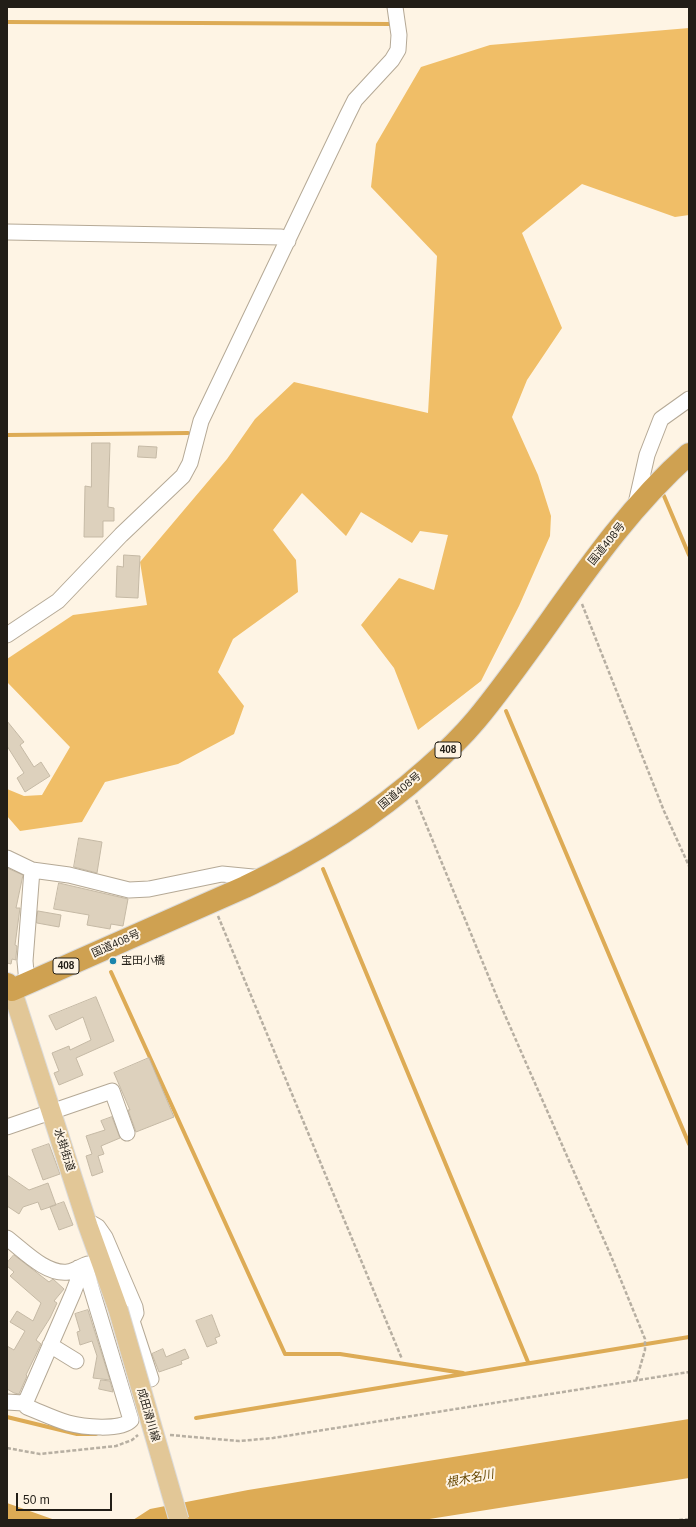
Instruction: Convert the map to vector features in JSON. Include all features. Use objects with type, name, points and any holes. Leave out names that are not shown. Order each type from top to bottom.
[{"type":"highway","name":"国道408号","points":[[15,986],[264,878],[330,843],[373,814],[446,752],[475,721],[574,586],[635,511],[689,454]]},
{"type":"main road","name":"水掛街道","points":[[15,986],[52,1112],[88,1226],[88,1264],[118,1309]]},
{"type":"main road","name":"成田滑川線","points":[[118,1309],[178,1520]]},
{"type":"street","points":[[7,635],[58,601],[121,535],[183,476],[190,463],[202,421],[355,100],[392,60],[398,50],[399,35],[395,7]]},
{"type":"street","points":[[7,232],[281,237],[288,241]]},
{"type":"street","points":[[635,511],[647,455],[661,419],[689,399]]},
{"type":"street","points":[[7,858],[32,870],[69,875],[129,890],[150,889],[222,874],[264,878]]},
{"type":"street","points":[[15,986],[25,961],[32,870]]},
{"type":"street","points":[[7,1127],[112,1091],[127,1133]]},
{"type":"street","points":[[88,1226],[93,1224],[98,1227],[105,1237],[135,1307],[136,1313],[132,1321],[152,1379]]},
{"type":"street","points":[[7,1238],[53,1270],[69,1272],[88,1264]]},
{"type":"street","points":[[23,1403],[50,1346],[78,1280],[88,1264]]},
{"type":"street","points":[[7,1402],[23,1403],[27,1407],[68,1423],[100,1427],[128,1423],[132,1420],[90,1284],[88,1264]]},
{"type":"street","points":[[50,1346],[76,1361]]},
{"type":"path","points":[[574,586],[664,811],[689,866]]},
{"type":"path","points":[[408,785],[420,805],[497,997],[645,1338],[645,1350],[636,1381]]},
{"type":"path","points":[[212,901],[402,1359]]},
{"type":"path","points":[[169,1435],[235,1441],[273,1438],[689,1372]]},
{"type":"path","points":[[7,1448],[40,1454],[116,1446],[132,1440],[139,1434]]},
{"type":"path","points":[[680,1520],[689,1518]]},
{"type":"shaded area","points":[[689,28],[689,215],[675,217],[582,184],[522,233],[562,328],[527,380],[512,417],[538,475],[551,516],[550,536],[519,606],[481,681],[418,730],[394,668],[361,625],[399,578],[434,590],[448,535],[420,531],[412,543],[361,512],[346,536],[302,493],[273,530],[296,560],[298,592],[233,639],[218,672],[244,706],[234,734],[178,764],[105,782],[82,822],[20,831],[7,816],[7,789],[24,796],[42,795],[70,747],[7,682],[7,659],[73,615],[147,605],[140,562],[227,459],[255,419],[294,382],[428,413],[437,256],[371,187],[376,144],[421,67],[490,45]]},
{"type":"water","name":"根木名川","points":[[689,1419],[689,1478],[423,1520],[133,1520],[150,1509],[248,1490]]},
{"type":"water","points":[[7,1503],[55,1520],[7,1520]]},
{"type":"building","points":[[92,443],[110,443],[108,507],[114,508],[114,521],[103,521],[103,537],[84,537],[85,486],[91,487]]},
{"type":"building","points":[[139,446],[157,447],[156,458],[138,457]]},
{"type":"building","points":[[124,555],[140,556],[138,598],[116,597],[117,566],[123,567]]},
{"type":"building","points":[[7,721],[24,742],[20,745],[34,767],[41,762],[50,776],[25,792],[17,778],[24,773],[7,746]]},
{"type":"building","points":[[79,838],[102,842],[97,873],[74,867]]},
{"type":"building","points":[[7,868],[23,875],[16,908],[20,908],[15,945],[17,946],[16,960],[12,959],[11,964],[7,963]]},
{"type":"building","points":[[59,883],[128,899],[123,926],[111,924],[110,929],[87,925],[89,915],[54,909]]},
{"type":"building","points":[[38,911],[61,915],[59,927],[37,923]]},
{"type":"building","points":[[96,997],[114,1041],[76,1058],[83,1075],[59,1085],[54,1073],[59,1071],[52,1053],[69,1046],[70,1050],[91,1040],[83,1017],[56,1030],[49,1016]]},
{"type":"building","points":[[149,1058],[174,1117],[136,1132],[128,1110],[130,1110],[114,1073]]},
{"type":"building","points":[[112,1117],[120,1138],[101,1146],[104,1154],[98,1156],[103,1172],[92,1176],[86,1156],[92,1154],[86,1136],[105,1130],[101,1121]]},
{"type":"building","points":[[49,1144],[60,1174],[43,1180],[32,1150]]},
{"type":"building","points":[[7,1175],[29,1190],[48,1183],[56,1205],[41,1210],[38,1202],[23,1207],[19,1214],[7,1206]]},
{"type":"building","points":[[64,1202],[73,1225],[59,1230],[50,1207]]},
{"type":"building","points":[[14,1255],[49,1282],[53,1279],[64,1289],[54,1301],[57,1303],[50,1318],[36,1340],[41,1344],[26,1375],[27,1376],[19,1394],[7,1389],[7,1346],[14,1350],[25,1331],[10,1322],[17,1311],[33,1321],[41,1303],[10,1276],[14,1272],[7,1266],[7,1263]]},
{"type":"building","points":[[88,1310],[110,1380],[93,1378],[97,1356],[92,1341],[80,1345],[77,1332],[80,1331],[75,1314]]},
{"type":"building","points":[[212,1315],[220,1336],[215,1338],[217,1343],[207,1347],[196,1321]]},
{"type":"building","points":[[163,1349],[166,1357],[185,1349],[189,1358],[181,1361],[182,1364],[159,1372],[152,1354]]},
{"type":"building","points":[[101,1380],[110,1381],[113,1392],[99,1389]]},
{"type":"waterway","points":[[7,22],[391,24]]},
{"type":"waterway","points":[[7,435],[188,433]]},
{"type":"waterway","points":[[664,496],[689,555]]},
{"type":"waterway","points":[[506,711],[689,1144]]},
{"type":"waterway","points":[[323,869],[528,1362]]},
{"type":"waterway","points":[[111,972],[285,1354],[340,1354],[463,1373]]},
{"type":"waterway","points":[[196,1418],[689,1337]]},
{"type":"waterway","points":[[7,1417],[77,1434],[96,1434]]},
{"type":"place","name":"宝田小橋","points":[[113,961]]}]
